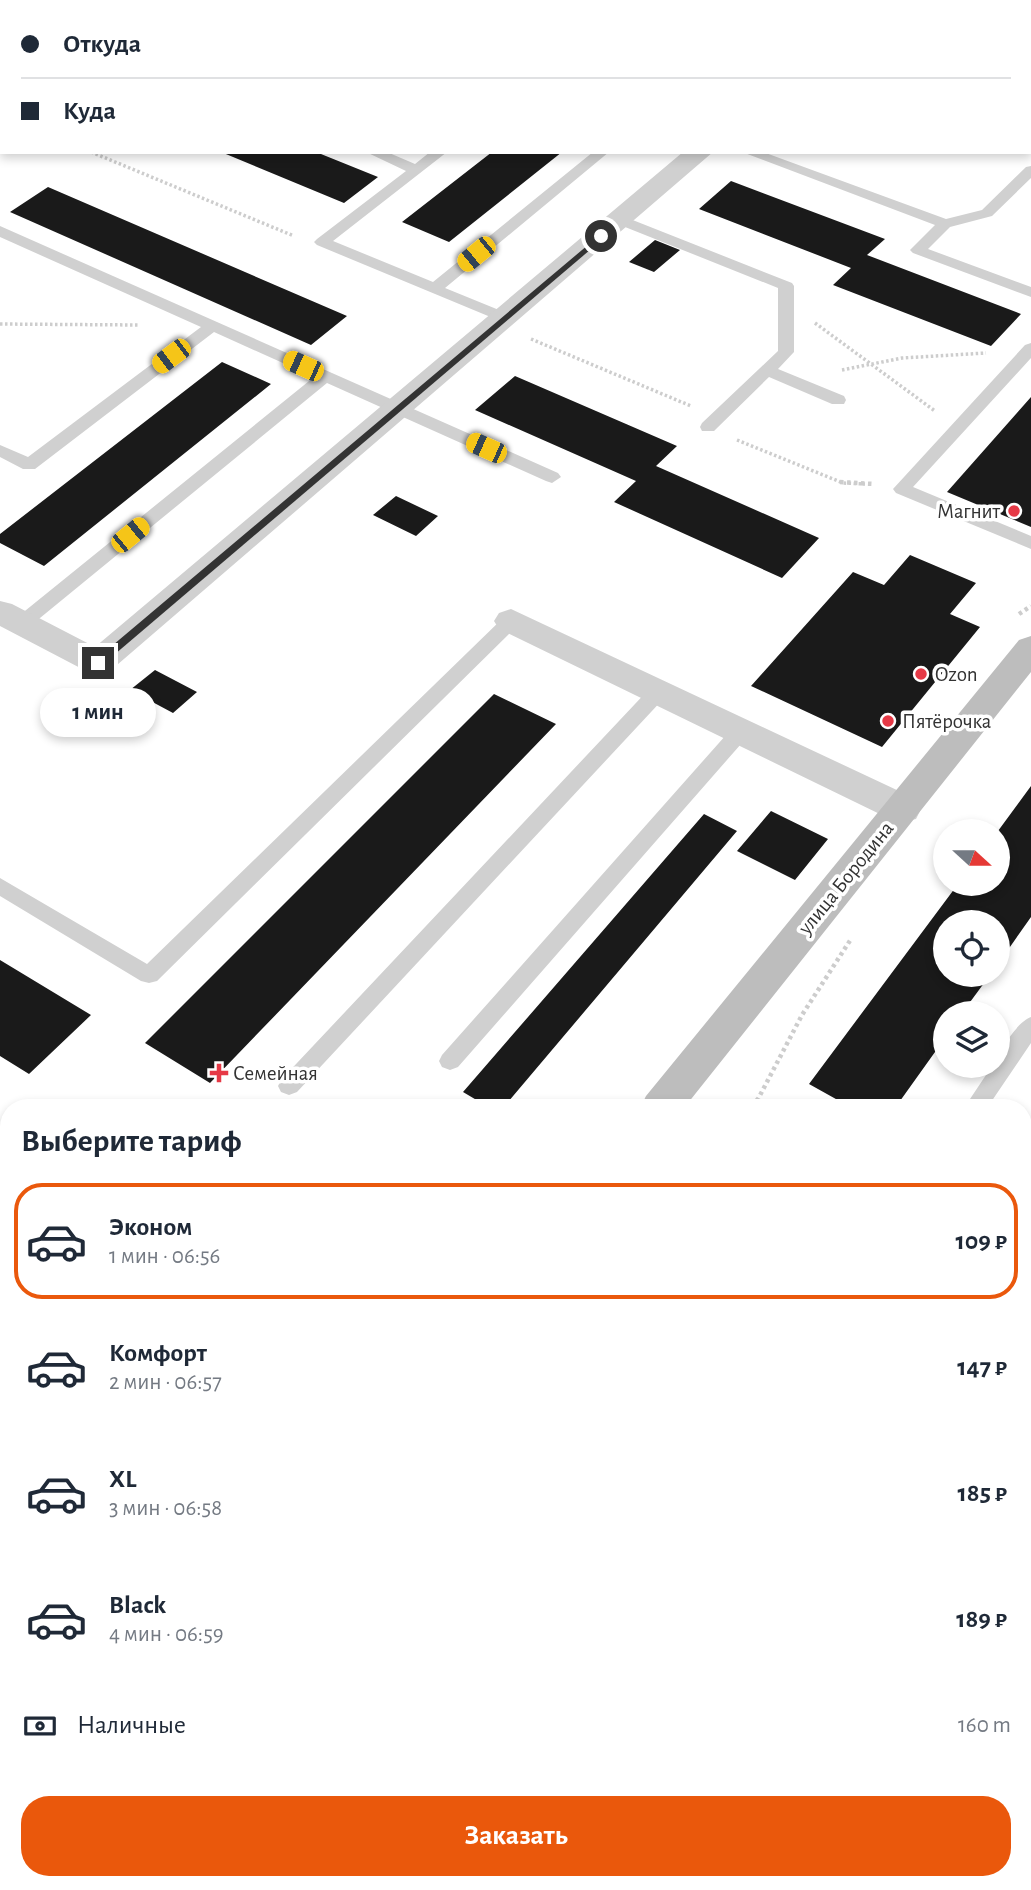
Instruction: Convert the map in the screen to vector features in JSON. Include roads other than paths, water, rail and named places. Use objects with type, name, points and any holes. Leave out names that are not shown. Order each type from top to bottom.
[{"type":"street","points":[[11,617],[98,663],[698,154]]},
{"type":"street","points":[[511,621],[903,808]]},
{"type":"street","name":"улица Бородина","points":[[667,1099],[1031,648]]},
{"type":"lane","points":[[378,154],[417,170]]},
{"type":"lane","points":[[437,154],[322,242],[505,318]]},
{"type":"lane","points":[[434,289],[600,154]]},
{"type":"lane","points":[[754,154],[945,224]]},
{"type":"lane","points":[[1031,170],[987,213],[945,224],[918,250],[1031,292]]},
{"type":"lane","points":[[620,220],[786,286],[786,352],[708,427]]},
{"type":"lane","points":[[0,231],[552,477]]},
{"type":"lane","points":[[0,450],[29,465],[212,326]]},
{"type":"lane","points":[[1027,353],[902,489],[1031,543]]},
{"type":"lane","points":[[766,370],[838,400]]},
{"type":"lane","points":[[11,617],[326,376]]},
{"type":"lane","points":[[0,886],[149,975],[511,621]]},
{"type":"lane","points":[[289,1086],[659,692]]},
{"type":"lane","points":[[450,1062],[741,731]]},
{"type":"lane","points":[[983,1099],[1023,1055],[1031,1026]]},
{"type":"place","name":"Магнит","points":[[1014,511]]},
{"type":"place","name":"Ozon","points":[[921,674]]},
{"type":"place","name":"Пятёрочка","points":[[888,721]]},
{"type":"place","name":"Семейная","points":[[219,1073]]}]
